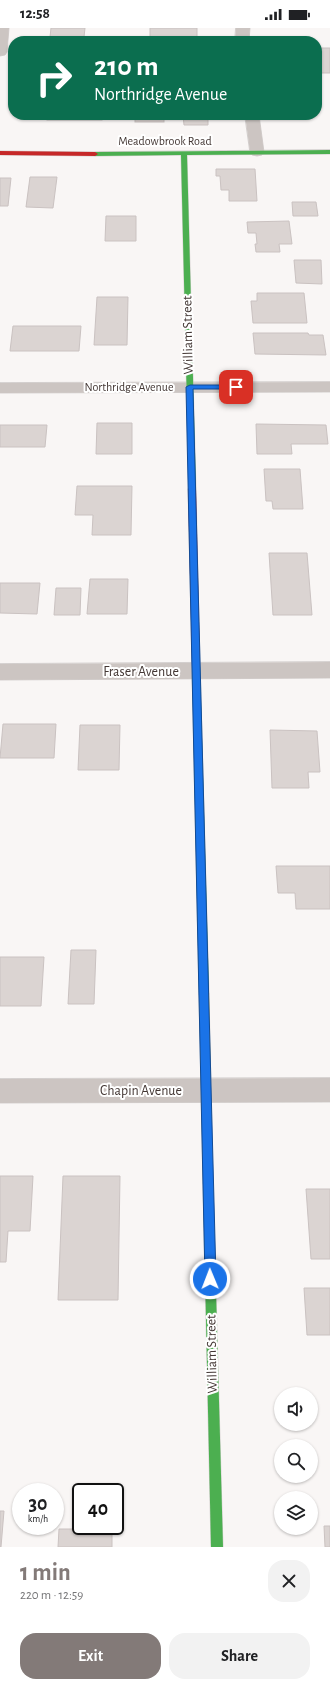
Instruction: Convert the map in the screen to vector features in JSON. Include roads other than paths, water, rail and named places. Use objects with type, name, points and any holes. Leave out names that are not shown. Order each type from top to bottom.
[{"type":"street","points":[[0,52],[2,28]]},
{"type":"street","points":[[253,120],[256,152]]},
{"type":"street","name":"Meadowbrook Road","points":[[0,153],[184,154],[330,152]]},
{"type":"street","name":"William Street","points":[[184,154],[195,671],[217,1547]]},
{"type":"street","name":"Northridge Avenue","points":[[0,388],[330,387]]},
{"type":"street","name":"Fraser Avenue","points":[[0,672],[330,670]]},
{"type":"street","name":"Chapin Avenue","points":[[0,1091],[330,1090]]}]
